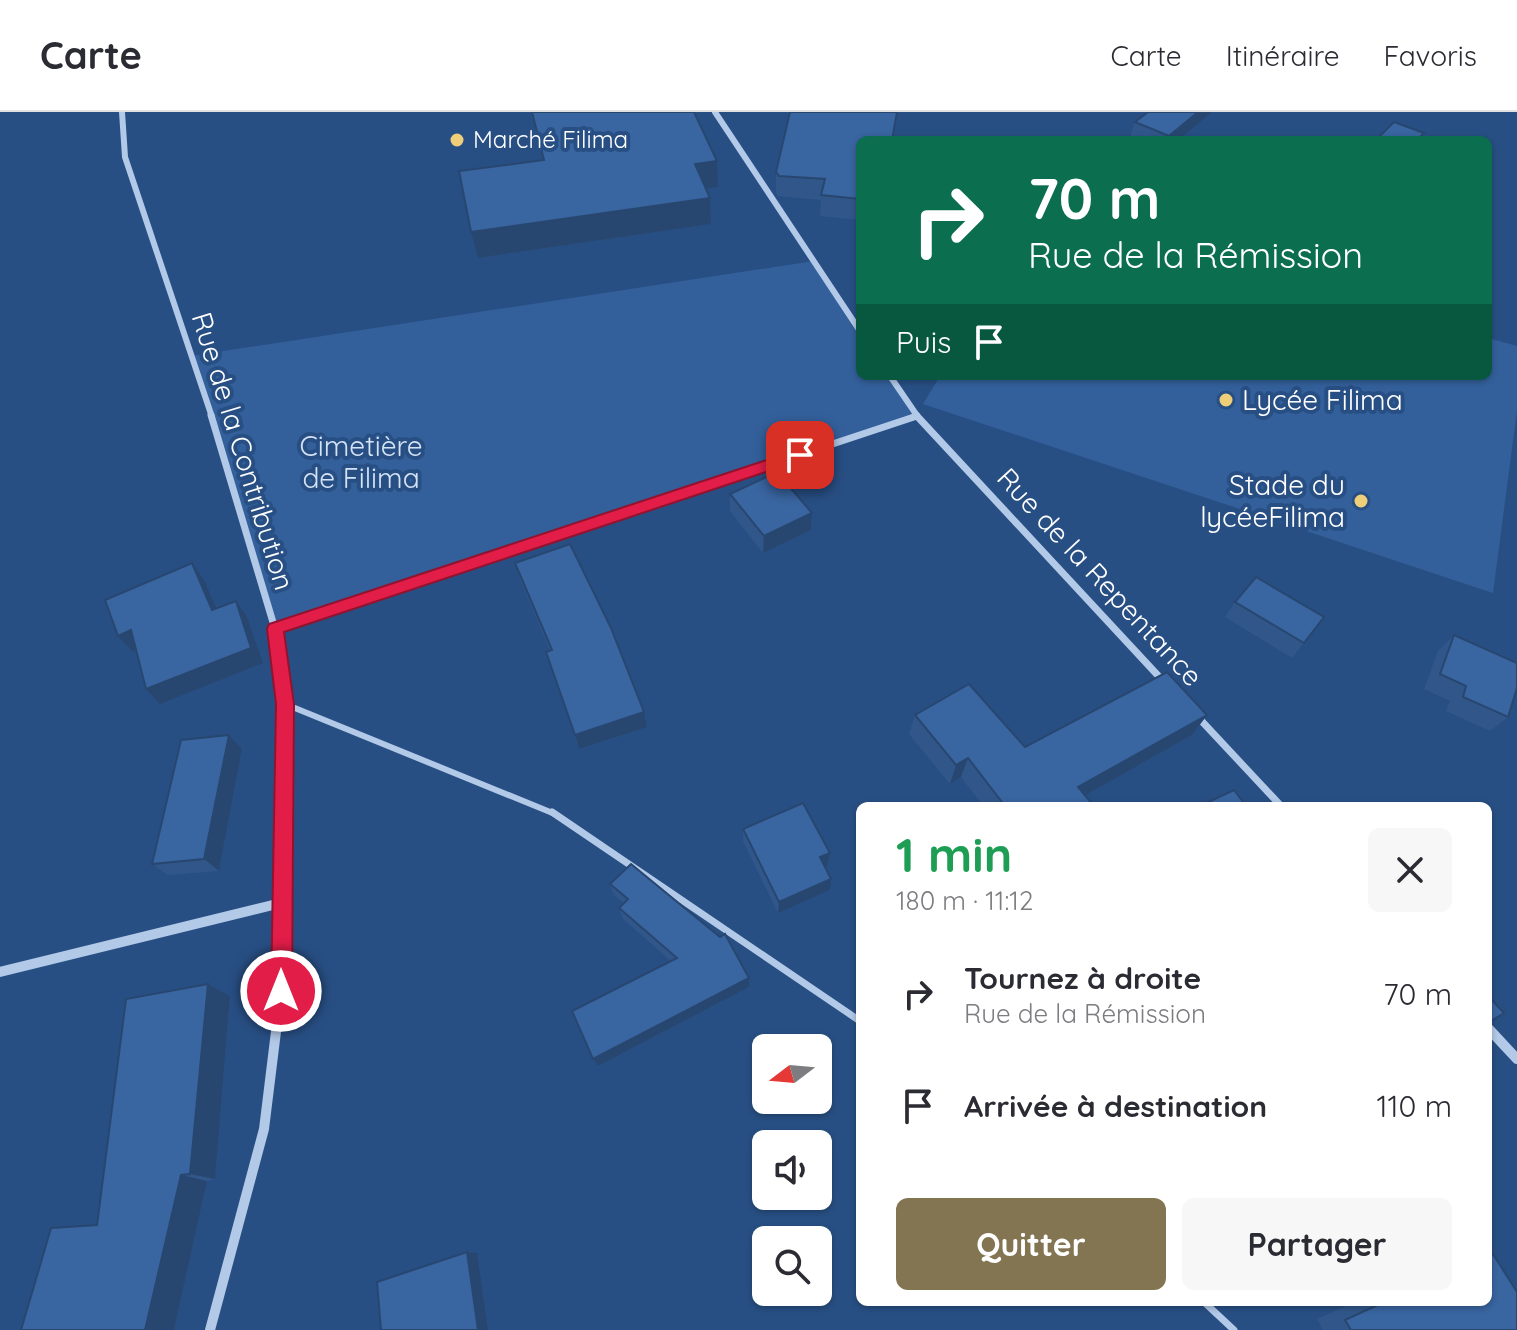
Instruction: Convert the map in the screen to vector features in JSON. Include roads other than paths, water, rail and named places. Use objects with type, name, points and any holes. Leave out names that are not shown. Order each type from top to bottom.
[{"type":"street","name":"Rue de la Contribution","points":[[122,112],[125,157],[219,439],[275,629],[285,704],[281,991],[264,1129],[210,1330]]},
{"type":"street","points":[[715,112],[856,325]]},
{"type":"street","name":"Rue de la Repentance","points":[[893,380],[917,416],[1174,691]]},
{"type":"street","points":[[275,629],[917,416]]},
{"type":"street","name":"Rue de la Repentance","points":[[1184,703],[1277,802]]},
{"type":"street","points":[[0,972],[281,903]]},
{"type":"street","points":[[1492,1032],[1517,1059]]},
{"type":"lane","points":[[285,704],[546,808],[856,1018]]},
{"type":"lane","points":[[1208,1306],[1234,1330]]},
{"type":"place","name":"Marché Filima","points":[[457,140]]},
{"type":"place","name":"Lycée Filima","points":[[1226,400]]},
{"type":"place","name":"Stade du lycéeFilima","points":[[1361,501]]},
{"type":"park label","name":"Cimetière de Filima","points":[[361,462]]}]
